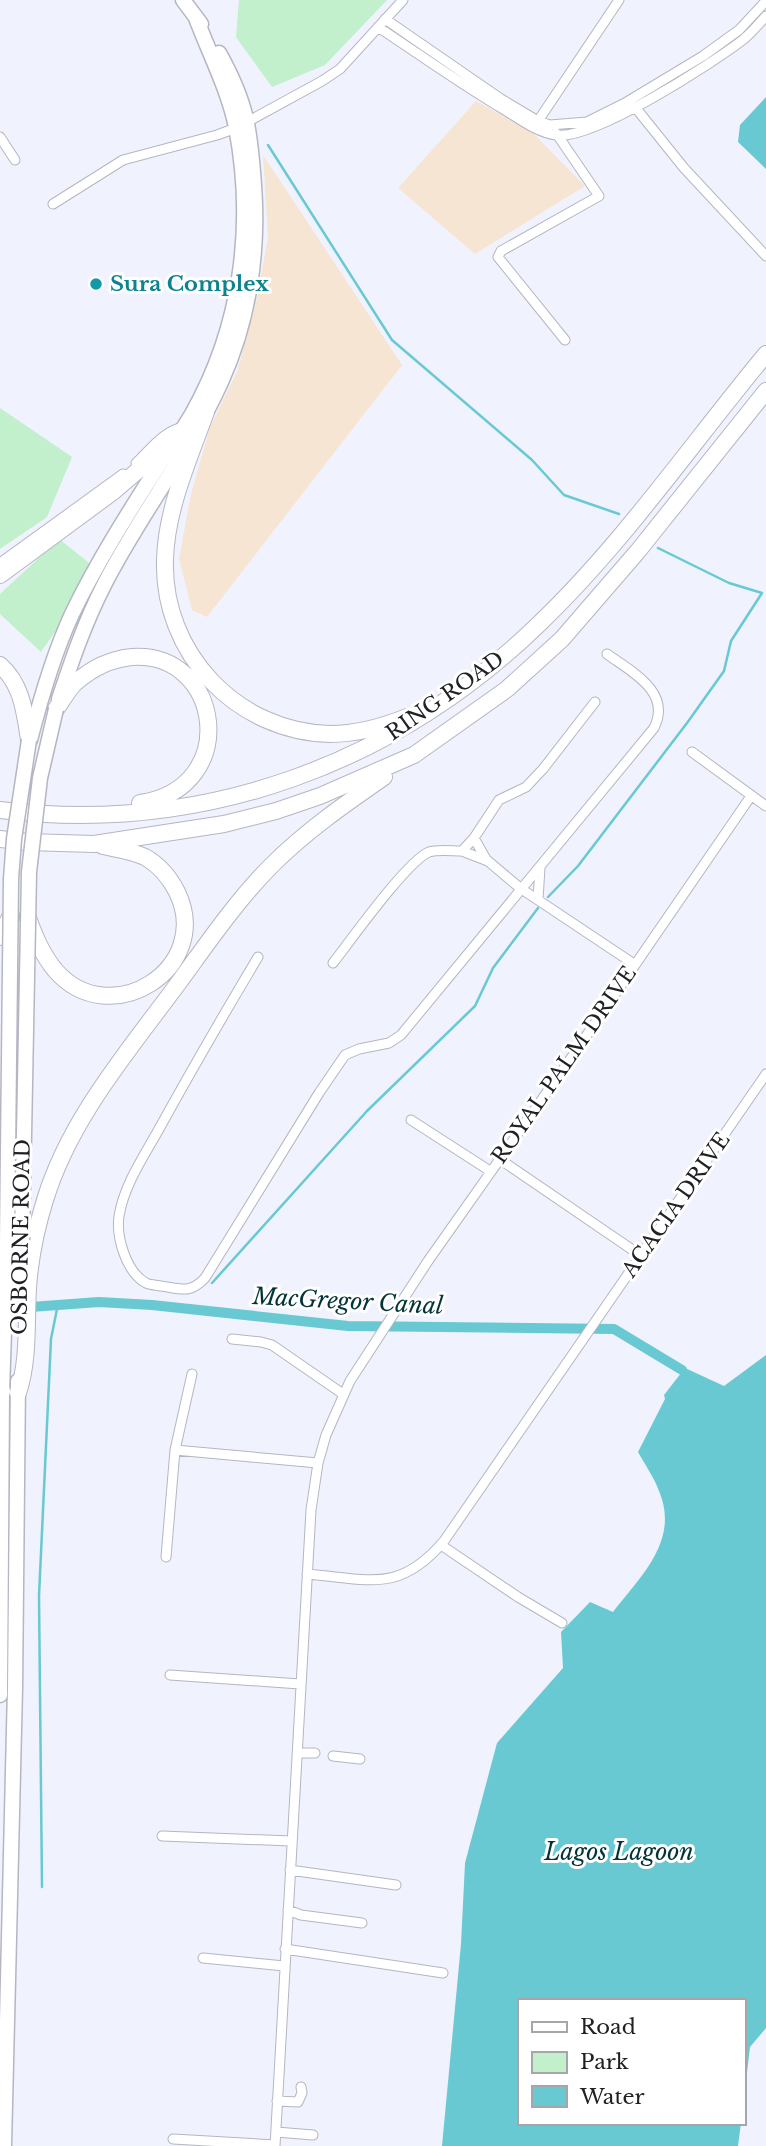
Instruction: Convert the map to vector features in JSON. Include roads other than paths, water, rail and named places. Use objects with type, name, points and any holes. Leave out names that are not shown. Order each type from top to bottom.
[{"type":"highway","name":"RING ROAD","points":[[0,810],[50,816],[189,806],[256,791],[292,779],[381,742],[439,706],[492,666],[542,622],[619,536],[766,354]]},
{"type":"highway","name":"RING ROAD","points":[[0,839],[94,844],[184,832],[276,811],[320,796],[414,755],[476,713],[533,667],[570,630],[657,528],[766,391]]},
{"type":"highway","points":[[206,412],[169,524],[164,563],[173,617],[183,642],[200,668],[220,692],[259,718],[304,732],[330,734],[367,730],[439,706]]},
{"type":"highway","points":[[0,575],[114,491],[180,432]]},
{"type":"highway","points":[[56,709],[74,684],[101,664],[121,658],[145,656],[168,664],[189,680],[205,705],[210,735],[207,749],[200,766],[188,781],[173,793],[152,802],[124,806],[109,813]]},
{"type":"highway","points":[[0,665],[13,678],[17,687],[24,706],[30,740]]},
{"type":"highway","points":[[7,1390],[24,1375],[17,1330],[19,1285],[45,1200],[74,1133],[111,1074],[233,909],[271,866],[319,823],[414,755]]},
{"type":"highway","points":[[0,937],[19,917],[57,972],[82,990],[100,996],[129,994],[160,977],[180,951],[185,932],[180,897],[162,870],[147,858],[94,844]]},
{"type":"main road","points":[[117,546],[206,412],[221,382],[238,336],[251,279],[255,246],[255,198],[242,124],[196,18],[183,0]]},
{"type":"main road","points":[[117,546],[207,384],[237,298],[243,257],[242,124]]},
{"type":"main road","name":"OSBORNE ROAD","points":[[19,917],[46,747],[56,709],[88,617],[117,546]]},
{"type":"main road","name":"OSBORNE ROAD","points":[[19,1285],[15,1241],[19,917],[14,839],[30,740],[56,653],[72,615],[117,546]]},
{"type":"main road","points":[[0,1695],[7,1390]]},
{"type":"main road","points":[[4,2146],[15,1688],[7,1390]]},
{"type":"street","points":[[53,204],[123,160],[217,135],[322,81],[340,69],[403,0]]},
{"type":"street","points":[[538,121],[619,0]]},
{"type":"street","points":[[385,19],[501,99],[550,125],[587,122],[625,103],[703,56],[739,30],[766,1]]},
{"type":"street","points":[[378,27],[541,132],[559,136],[592,128],[635,107],[719,57],[746,37],[766,16]]},
{"type":"street","points":[[635,107],[684,169],[766,256]]},
{"type":"street","points":[[550,125],[599,196],[498,254],[498,257],[565,340]]},
{"type":"street","points":[[0,137],[15,160]]},
{"type":"street","points":[[0,563],[121,476],[166,434],[173,429],[180,432]]},
{"type":"street","points":[[258,957],[132,1177],[124,1197],[119,1218],[119,1235],[133,1272],[148,1284],[188,1290],[196,1287],[205,1278],[345,1055],[359,1049],[389,1043],[401,1035],[654,728],[660,707],[657,698],[640,678],[607,654]]},
{"type":"street","points":[[461,851],[474,838],[499,800],[526,787],[543,769],[595,702]]},
{"type":"street","points":[[691,752],[766,806]]},
{"type":"street","name":"ROYAL PALM DRIVE","points":[[275,2146],[311,1510],[318,1463],[326,1435],[343,1394],[390,1320],[498,1158],[569,1061],[751,796]]},
{"type":"street","points":[[474,838],[488,861],[520,888],[634,964]]},
{"type":"street","points":[[333,963],[419,858],[431,851],[461,851],[488,861]]},
{"type":"street","points":[[538,899],[540,868]]},
{"type":"street","name":"ACACIA DRIVE","points":[[307,1574],[382,1580],[400,1577],[422,1564],[441,1545],[766,1074]]},
{"type":"street","points":[[411,1120],[490,1171]]},
{"type":"street","points":[[498,1158],[640,1255]]},
{"type":"street","points":[[232,1339],[272,1345],[343,1394]]},
{"type":"street","points":[[166,1558],[175,1450],[192,1374]]},
{"type":"street","points":[[175,1450],[318,1463]]},
{"type":"street","points":[[441,1545],[562,1623]]},
{"type":"street","points":[[170,1675],[300,1684]]},
{"type":"street","points":[[297,1753],[315,1753]]},
{"type":"street","points":[[334,1756],[360,1759]]},
{"type":"street","points":[[162,1836],[292,1841]]},
{"type":"street","points":[[290,1870],[396,1885]]},
{"type":"street","points":[[288,1910],[362,1923]]},
{"type":"street","points":[[285,1949],[443,1973]]},
{"type":"street","points":[[203,1958],[284,1966]]},
{"type":"street","points":[[277,2101],[298,2102],[302,2094],[301,2087]]},
{"type":"street","points":[[276,2132],[313,2135]]},
{"type":"street","points":[[173,2139],[275,2146]]},
{"type":"water","points":[[766,97],[766,169],[738,142],[740,125]]},
{"type":"water","name":"Lagos Lagoon","points":[[766,1355],[766,2028],[750,2047],[745,2090],[745,1999],[518,1999],[518,2125],[741,2125],[738,2146],[442,2146],[461,1944],[465,1863],[497,1743],[563,1668],[561,1632],[590,1602],[613,1612],[654,1556],[665,1526],[664,1509],[657,1486],[638,1452],[665,1399],[664,1395],[685,1368],[724,1386]]},
{"type":"waterway","points":[[268,145],[392,340],[532,460],[564,495],[619,514]]},
{"type":"waterway","points":[[548,897],[578,866],[724,671],[731,641],[762,593],[729,583],[658,548]]},
{"type":"waterway","points":[[212,1283],[367,1111],[475,1006],[493,968],[538,908]]},
{"type":"waterway","name":"MacGregor Canal","points":[[0,1305],[17,1308],[99,1302],[152,1305],[348,1326],[614,1329],[682,1370]]},
{"type":"waterway","points":[[42,1887],[39,1596],[51,1339],[58,1304]]},
{"type":"place","name":"Sura Complex","points":[[96,284]]}]
